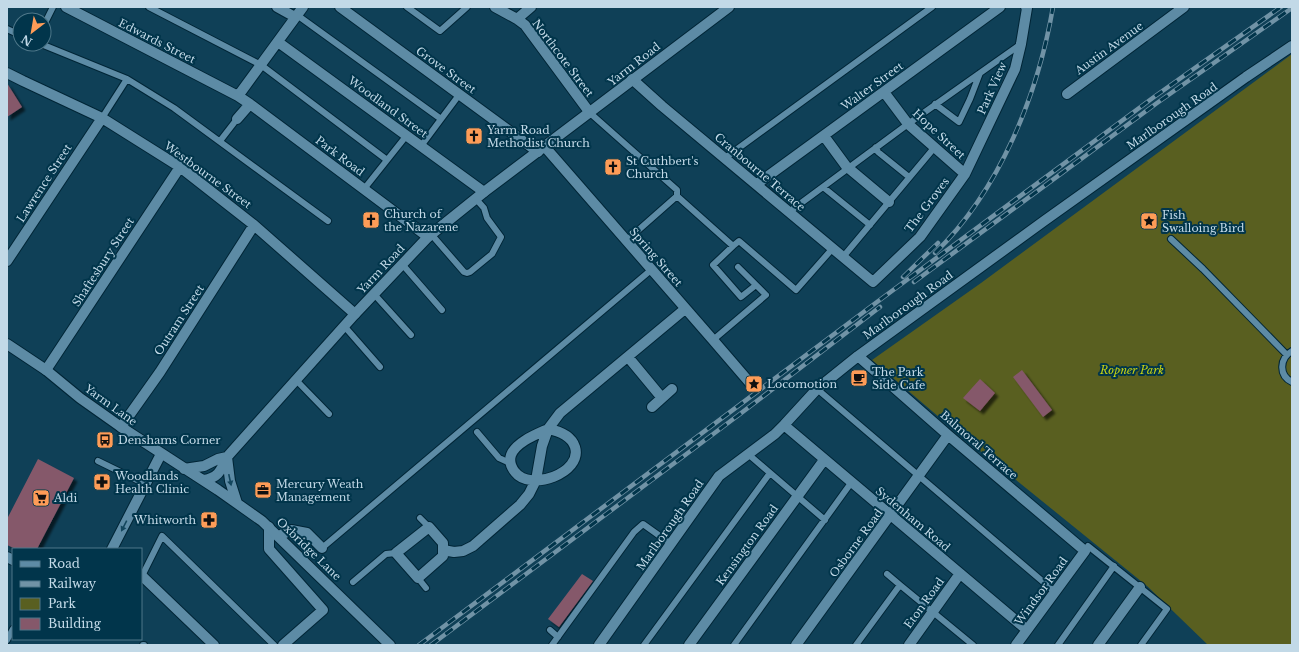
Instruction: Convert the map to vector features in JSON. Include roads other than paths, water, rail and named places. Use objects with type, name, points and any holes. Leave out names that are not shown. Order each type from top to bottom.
[{"type":"street","name":"Edwards Street","points":[[66,7],[238,96]]},
{"type":"street","points":[[238,96],[298,13],[277,7]]},
{"type":"street","name":"Grove Street","points":[[340,7],[459,95],[541,149]]},
{"type":"street","name":"Northcote Street","points":[[494,7],[525,25],[590,113]]},
{"type":"street","points":[[517,19],[532,7]]},
{"type":"street","name":"Yarm Road","points":[[203,480],[212,479],[219,473],[227,457],[345,327],[355,314],[430,235],[590,113],[632,79],[729,7]]},
{"type":"street","name":"Walter Street","points":[[757,184],[1000,7]]},
{"type":"street","name":"Park View","points":[[965,174],[1015,69],[1027,7]]},
{"type":"street","name":"Austin Avenue","points":[[1067,94],[1184,7]]},
{"type":"street","name":"Woodland Street","points":[[278,42],[407,135],[480,196]]},
{"type":"street","name":"Marlborough Road","points":[[599,645],[720,476],[784,425],[817,390],[858,356],[1044,221],[1292,46]]},
{"type":"street","name":"Westbourne Street","points":[[7,73],[102,118],[180,167],[254,225],[355,314]]},
{"type":"street","name":"Cranbourne Terrace","points":[[632,79],[662,106],[873,282]]},
{"type":"street","name":"Hope Street","points":[[884,92],[908,124],[965,174]]},
{"type":"street","name":"Park Road","points":[[238,96],[364,189],[430,235]]},
{"type":"street","points":[[238,119],[250,104]]},
{"type":"street","name":"Lawrence Street","points":[[7,261],[102,118]]},
{"type":"street","points":[[824,136],[848,168],[889,202]]},
{"type":"street","name":"Spring Street","points":[[541,149],[626,241],[750,383]]},
{"type":"street","name":"Shaftesbury Street","points":[[46,370],[180,167]]},
{"type":"street","name":"The Groves","points":[[873,282],[920,237],[965,174]]},
{"type":"street","name":"Outram Street","points":[[121,427],[135,405],[160,372],[254,225]]},
{"type":"street","points":[[443,550],[454,552],[463,551],[473,546],[520,506],[529,494],[536,480],[542,446],[548,429],[560,413],[685,309]]},
{"type":"street","name":"Yarm Lane","points":[[7,344],[46,370],[80,398],[121,427],[203,480]]},
{"type":"street","points":[[628,356],[662,398]]},
{"type":"street","name":"Balmoral Terrace","points":[[858,356],[948,435],[1085,551]]},
{"type":"street","points":[[652,407],[672,389]]},
{"type":"street","name":"Sydenham Road","points":[[784,425],[1027,630]]},
{"type":"street","points":[[548,429],[560,432],[568,437],[576,449],[576,456],[568,468],[561,473],[547,479],[526,480],[516,473],[510,463],[512,454],[516,448],[525,441],[548,429]]},
{"type":"street","name":"Osborne Road","points":[[796,645],[948,435]]},
{"type":"street","points":[[113,548],[161,454]]},
{"type":"street","points":[[227,457],[230,481],[237,503]]},
{"type":"street","name":"Yarm Road","points":[[184,468],[204,466],[218,459],[227,457]]},
{"type":"street","name":"Kensington Road","points":[[689,645],[824,460]]},
{"type":"street","name":"Oxbridge Lane","points":[[203,480],[269,527],[390,645]]},
{"type":"street","points":[[269,527],[269,549],[323,610],[283,645]]},
{"type":"street","points":[[429,527],[443,543],[442,556],[418,578],[396,554],[429,527]]},
{"type":"street","points":[[279,536],[291,530],[307,533],[322,548]]},
{"type":"street","name":"Windsor Road","points":[[1016,645],[1085,551]]},
{"type":"street","name":"Eton Road","points":[[909,645],[960,575]]},
{"type":"street","points":[[143,577],[214,645]]},
{"type":"street","points":[[1098,645],[1140,587]]},
{"type":"lane","points":[[149,7],[261,65],[387,160]]},
{"type":"lane","points":[[407,7],[440,31],[467,7]]},
{"type":"lane","points":[[725,158],[932,7]]},
{"type":"lane","points":[[298,13],[441,119]]},
{"type":"lane","points":[[789,212],[935,104],[1021,44]]},
{"type":"lane","points":[[52,48],[127,79],[174,108],[328,221]]},
{"type":"lane","points":[[935,104],[959,122],[980,73]]},
{"type":"lane","points":[[102,118],[127,79]]},
{"type":"lane","points":[[421,146],[459,95]]},
{"type":"lane","points":[[590,113],[678,190],[678,196],[733,246]]},
{"type":"lane","points":[[220,141],[238,119]]},
{"type":"lane","points":[[364,189],[407,135]]},
{"type":"lane","points":[[876,148],[878,152],[909,178]]},
{"type":"lane","points":[[843,257],[934,148]]},
{"type":"lane","points":[[823,187],[870,225]]},
{"type":"lane","points":[[430,235],[464,272],[470,272],[492,254],[501,237],[487,218],[480,196]]},
{"type":"lane","points":[[626,241],[678,196]]},
{"type":"lane","points":[[1171,239],[1289,353],[1283,360],[1282,371],[1292,382]]},
{"type":"lane","points":[[756,285],[741,297],[713,265],[739,241],[796,290],[833,248]]},
{"type":"lane","points":[[402,264],[442,310]]},
{"type":"lane","points":[[713,340],[766,295],[738,266]]},
{"type":"lane","points":[[322,548],[651,270]]},
{"type":"lane","points":[[374,294],[410,335]]},
{"type":"lane","points":[[345,327],[380,367]]},
{"type":"lane","points":[[296,380],[329,414]]},
{"type":"lane","points":[[817,390],[1055,592]]},
{"type":"lane","points":[[477,432],[499,458],[510,463]]},
{"type":"lane","points":[[748,454],[825,520]]},
{"type":"lane","points":[[98,461],[145,484]]},
{"type":"lane","points":[[644,645],[770,473]]},
{"type":"lane","points":[[734,645],[851,482]]},
{"type":"lane","points":[[420,518],[429,527]]},
{"type":"lane","points":[[552,645],[634,532],[643,524],[671,544]]},
{"type":"lane","points":[[143,577],[162,536],[274,645]]},
{"type":"lane","points":[[1085,551],[1088,546],[1167,609],[1140,645]]},
{"type":"lane","points":[[353,582],[386,554],[396,554]]},
{"type":"lane","points":[[1058,645],[1114,566]]},
{"type":"lane","points":[[887,574],[932,612],[964,642],[973,645]]},
{"type":"lane","points":[[418,578],[426,588]]},
{"type":"lane","points":[[856,645],[900,585]]},
{"type":"lane","points":[[550,630],[558,637]]},
{"type":"lane","points":[[7,640],[12,631]]},
{"type":"railway","points":[[935,253],[958,228],[979,200],[1013,139],[1037,73],[1053,7]]},
{"type":"railway","points":[[419,645],[877,302],[1154,97],[1281,7]]},
{"type":"railway","points":[[914,282],[1157,103],[1292,8]]},
{"type":"railway","points":[[903,277],[938,243]]},
{"type":"railway","points":[[431,645],[740,414],[880,307]]},
{"type":"place","name":"Yarm Road Methodist Church","points":[[474,136]]},
{"type":"place","name":"St Cuthbert's Church","points":[[613,167]]},
{"type":"place","name":"Church of the Nazarene","points":[[371,220]]},
{"type":"place","name":"Fish Swalloing Bird","points":[[1149,221]]},
{"type":"place","name":"The Park Side Cafe","points":[[859,378]]},
{"type":"place","name":"Locomotion","points":[[754,384]]},
{"type":"place","name":"Denshams Corner","points":[[105,440]]},
{"type":"place","name":"Woodlands Health Clinic","points":[[102,482]]},
{"type":"place","name":"Mercury Weath Management","points":[[263,490]]},
{"type":"place","name":"Aldi","points":[[41,498]]},
{"type":"place","name":"Whitworth","points":[[209,520]]},
{"type":"park label","name":"Ropner Park","points":[[1132,370]]}]
